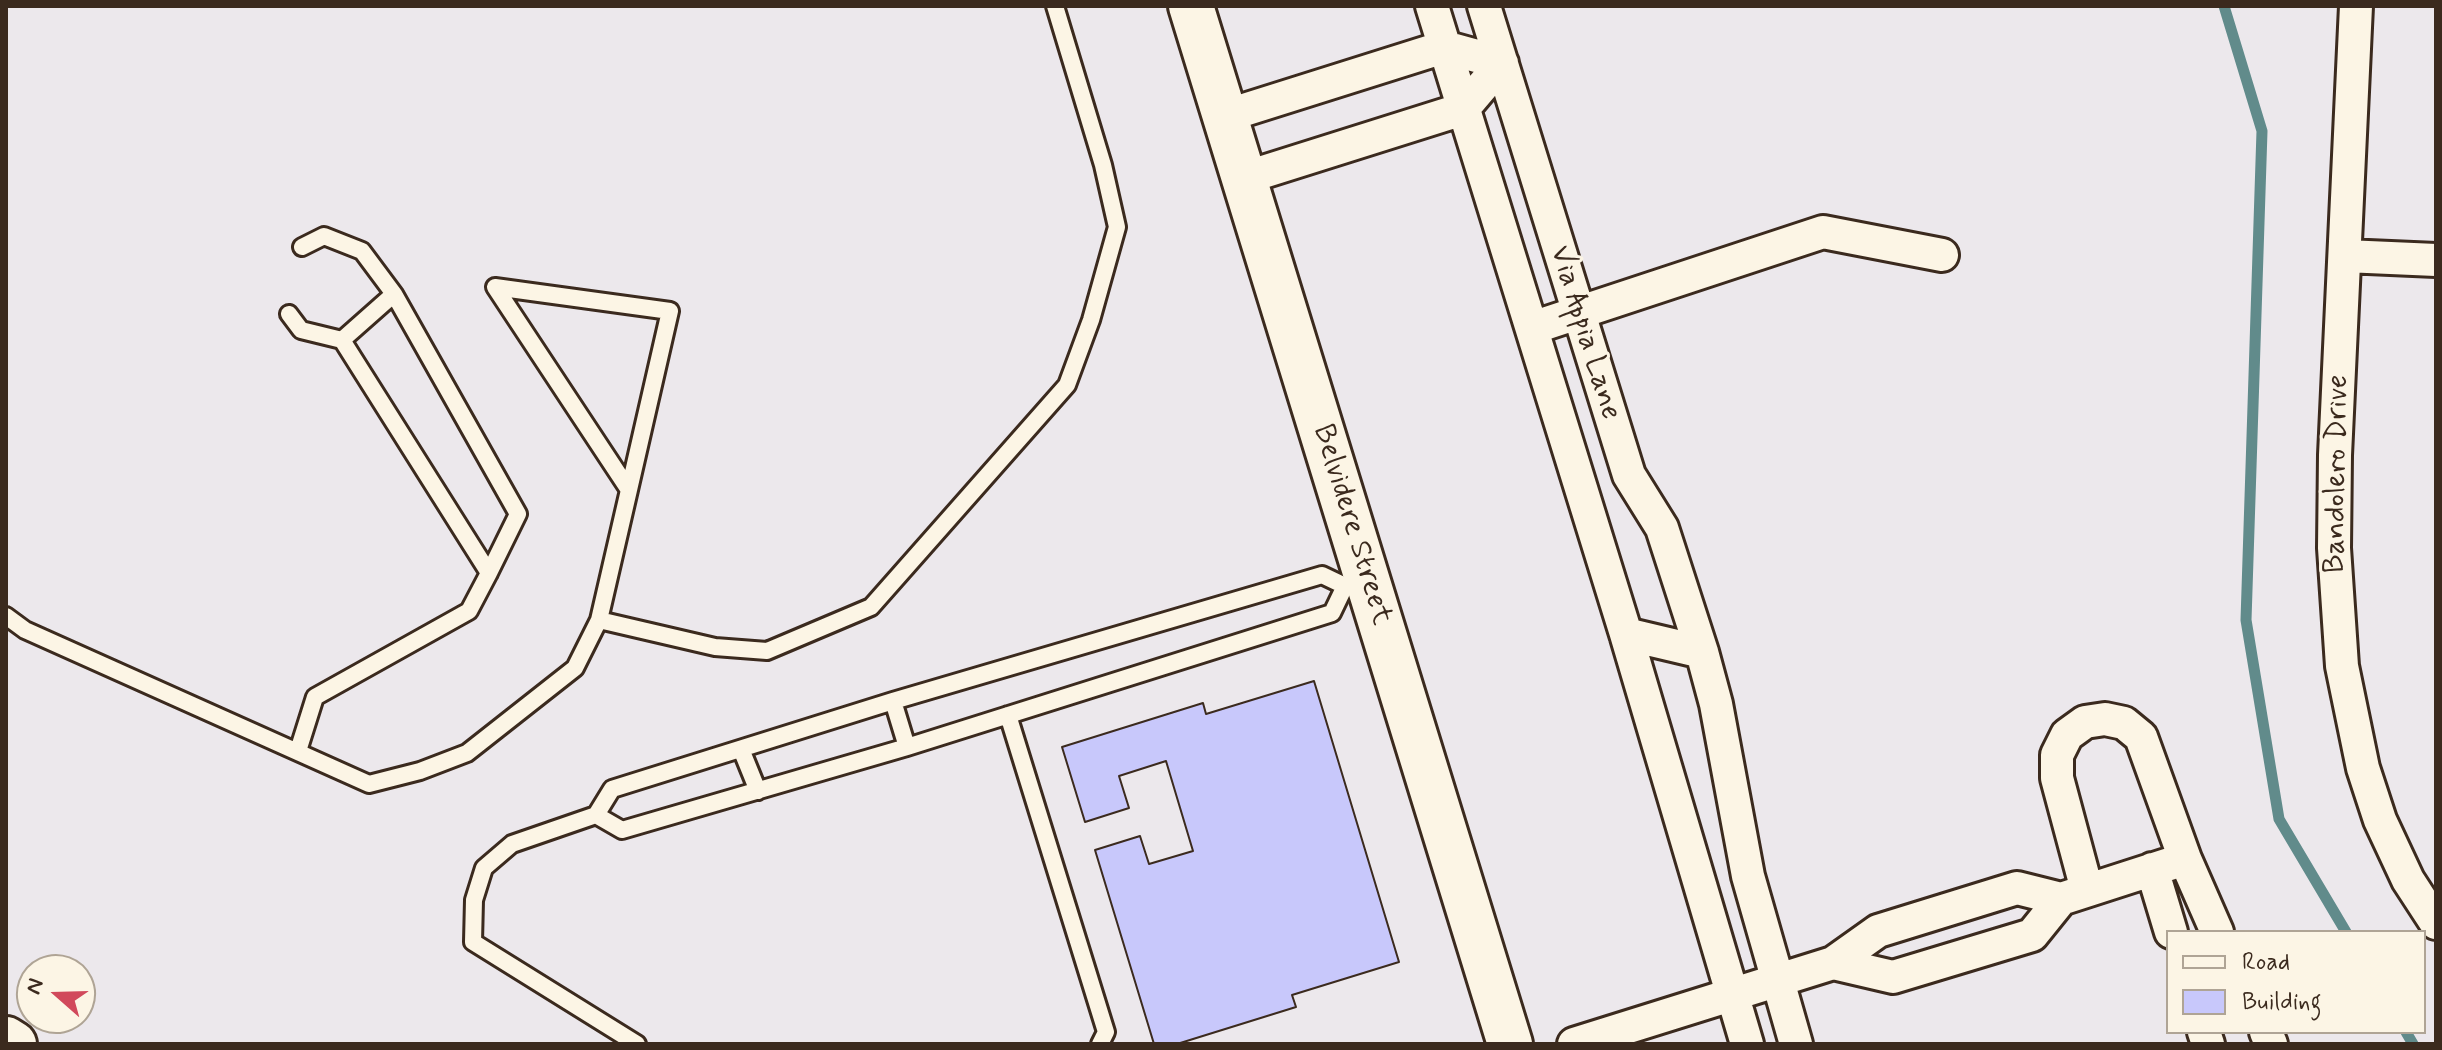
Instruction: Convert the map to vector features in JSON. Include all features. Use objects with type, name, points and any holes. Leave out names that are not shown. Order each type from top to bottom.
[{"type":"street","name":"Belvidere Street","points":[[1191,6],[1244,178],[1356,581],[1510,1044]]},
{"type":"street","name":"Via Appia Lane","points":[[1432,6],[1626,634],[1747,1044]]},
{"type":"street","name":"Via Appia Lane","points":[[1484,6],[1629,475],[1662,528],[1702,652],[1716,704],[1748,876],[1796,1044]]},
{"type":"street","name":"Bandolero Drive","points":[[2356,6],[2335,455],[2334,548],[2342,666],[2363,768],[2380,820],[2408,880],[2436,923]]},
{"type":"street","points":[[1225,116],[1444,47],[1502,63],[1463,109],[1244,178]]},
{"type":"street","points":[[1532,328],[1823,232],[1942,255]]},
{"type":"street","points":[[2345,256],[2436,260]]},
{"type":"street","points":[[1626,634],[1702,652]]},
{"type":"street","points":[[2074,894],[2057,778],[2057,755],[2067,735],[2085,722],[2105,719],[2124,723],[2141,737],[2185,859],[2216,930]]},
{"type":"street","points":[[1574,1044],[1833,963],[1878,931],[2017,888],[2074,894],[2185,859]]},
{"type":"street","points":[[2152,869],[2170,930]]},
{"type":"street","points":[[1833,963],[1893,977],[2032,935],[2074,894]]},
{"type":"street","points":[[6,1039],[14,1044]]},
{"type":"lane","points":[[599,620],[715,647],[767,651],[871,607],[1067,385],[1091,320],[1117,227],[1103,165],[1055,6]]},
{"type":"lane","points":[[298,751],[315,697],[469,611],[518,514],[394,294],[362,251],[324,236],[302,247]]},
{"type":"lane","points":[[6,616],[25,630],[369,784],[420,771],[467,753],[575,668],[599,620],[629,490],[670,311],[495,287],[629,490]]},
{"type":"lane","points":[[342,340],[394,294]]},
{"type":"lane","points":[[289,314],[301,330],[342,340],[489,573]]},
{"type":"lane","points":[[596,815],[622,830],[907,747],[1332,613],[1356,581],[1322,575],[893,701],[612,789],[596,815],[512,844],[484,868],[474,900],[473,942],[637,1044]]},
{"type":"lane","points":[[893,701],[907,747]]},
{"type":"lane","points":[[1008,715],[1106,1032],[1100,1044]]},
{"type":"lane","points":[[741,749],[758,791]]},
{"type":"building","points":[[1314,681],[1399,962],[1292,995],[1296,1007],[1177,1044],[1154,1044],[1095,850],[1140,836],[1149,864],[1193,851],[1166,761],[1119,776],[1129,808],[1085,822],[1062,747],[1203,703],[1206,714]]},
{"type":"waterway","points":[[2224,6],[2262,131],[2246,620],[2279,819],[2345,930]]},
{"type":"waterway","points":[[2407,1034],[2413,1044]]}]
